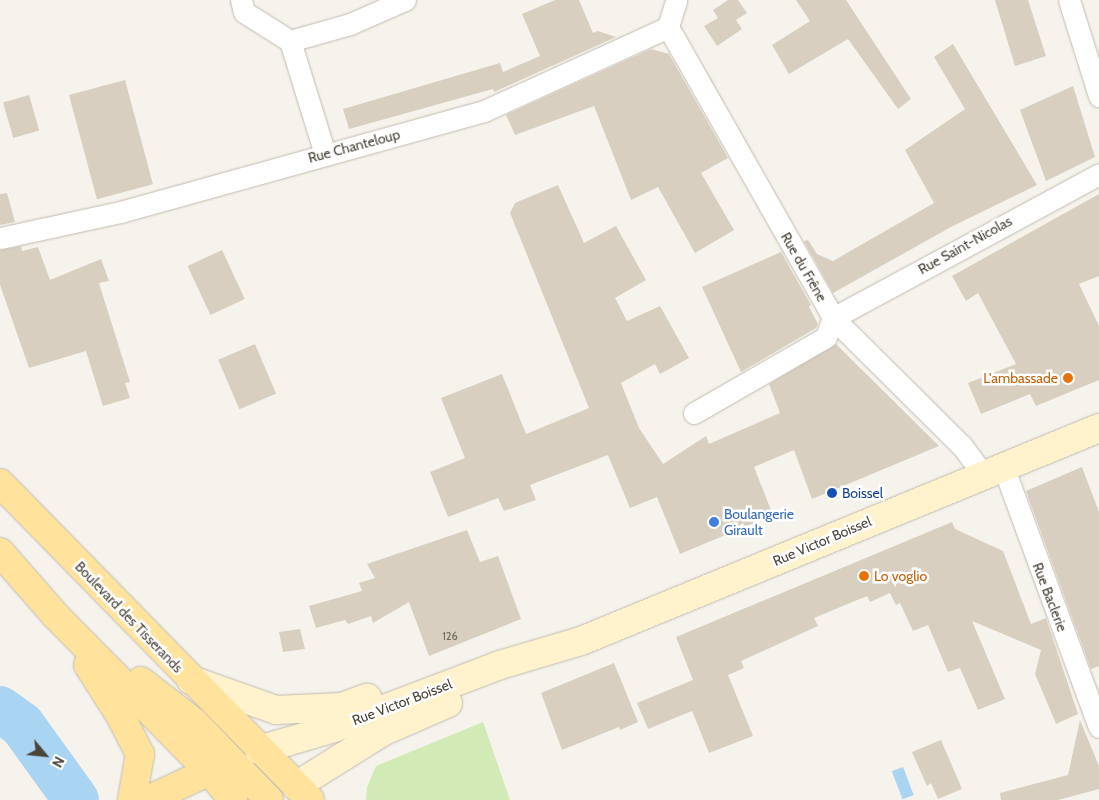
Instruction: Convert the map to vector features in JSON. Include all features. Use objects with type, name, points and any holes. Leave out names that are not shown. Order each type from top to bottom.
[{"type":"main road","name":"Rue Victor Boissel","points":[[258,750],[334,728],[500,665],[545,653],[676,603],[993,470],[1098,429]]},
{"type":"main road","name":"Boulevard des Tisserands","points":[[0,483],[258,750],[303,793]]},
{"type":"main road","points":[[0,552],[56,616],[209,771],[225,798]]},
{"type":"main road","points":[[56,616],[194,722],[271,800],[303,793]]},
{"type":"main road","points":[[56,616],[135,742],[140,769],[132,800]]},
{"type":"main road","points":[[191,680],[276,710],[342,707],[496,652],[545,653]]},
{"type":"main road","name":"Rue Victor Boissel","points":[[303,793],[382,732],[506,677],[545,653]]},
{"type":"main road","points":[[225,798],[239,767],[258,750]]},
{"type":"main road","points":[[148,800],[209,771],[239,767]]},
{"type":"street","points":[[241,0],[244,12],[290,41],[325,154]]},
{"type":"street","points":[[290,41],[350,24],[405,0]]},
{"type":"street","points":[[668,27],[676,0]]},
{"type":"street","points":[[1069,0],[1099,96]]},
{"type":"street","name":"Rue Chanteloup","points":[[0,238],[120,212],[484,111],[668,27]]},
{"type":"street","name":"Rue du Frêne","points":[[668,27],[833,318],[962,446],[993,470]]},
{"type":"street","name":"Rue Saint-Nicolas","points":[[833,318],[1099,174]]},
{"type":"street","points":[[694,413],[826,337],[833,318]]},
{"type":"street","name":"Rue Baclerie","points":[[993,470],[1099,727]]},
{"type":"green space","points":[[483,722],[510,800],[366,800],[367,787],[376,766]]},
{"type":"water","points":[[903,767],[914,795],[903,799],[892,771]]},
{"type":"building","points":[[555,0],[579,0],[593,33],[598,31],[616,37],[494,92],[493,89],[349,129],[343,109],[500,63],[503,72],[540,56],[522,14]]},
{"type":"building","points":[[728,0],[738,0],[747,13],[736,20],[742,29],[717,46],[704,26],[718,18],[713,10]]},
{"type":"building","points":[[796,0],[846,0],[911,99],[898,109],[848,39],[789,74],[772,45],[810,21]]},
{"type":"building","points":[[995,0],[1028,0],[1046,56],[1015,66]]},
{"type":"building","points":[[953,44],[1037,185],[951,227],[833,293],[804,241],[808,240],[817,254],[833,261],[934,203],[905,150],[965,109],[934,57]]},
{"type":"building","points":[[651,49],[669,54],[728,158],[701,173],[734,230],[695,253],[658,187],[631,200],[594,106],[515,135],[506,115]]},
{"type":"building","points":[[125,80],[153,184],[97,199],[69,95]]},
{"type":"building","points":[[1073,86],[1095,157],[1046,181],[1020,110]]},
{"type":"building","points":[[29,95],[39,131],[13,138],[3,102]]},
{"type":"building","points":[[558,185],[584,243],[616,226],[646,280],[615,298],[627,321],[660,306],[689,358],[660,374],[655,364],[621,383],[639,428],[663,464],[706,436],[709,444],[780,413],[769,384],[836,344],[939,446],[812,499],[794,450],[754,467],[773,515],[680,554],[657,497],[630,508],[608,455],[530,485],[536,500],[504,511],[498,498],[448,517],[430,472],[465,458],[441,398],[502,374],[526,434],[589,408],[510,213],[515,203]]},
{"type":"building","points":[[7,193],[15,222],[0,225],[0,194]]},
{"type":"building","points":[[1099,194],[1099,276],[1079,284],[1099,326],[1099,380],[1036,406],[1030,394],[981,414],[968,383],[1016,364],[978,293],[966,301],[952,276]]},
{"type":"building","points":[[21,246],[22,251],[38,247],[50,280],[101,259],[109,281],[99,283],[130,382],[125,383],[130,398],[103,406],[86,351],[29,368],[0,285],[0,250]]},
{"type":"building","points":[[222,250],[245,299],[210,315],[188,266]]},
{"type":"building","points":[[781,252],[811,305],[809,307],[818,324],[816,328],[741,372],[702,287]]},
{"type":"building","points":[[255,344],[276,394],[239,409],[218,360]]},
{"type":"building","points":[[1082,467],[1099,512],[1099,666],[1091,669],[1026,491]]},
{"type":"building","points":[[952,522],[955,529],[1003,551],[1031,624],[1046,618],[1078,714],[1056,724],[1035,674],[1041,650],[972,621],[1005,699],[978,710],[960,668],[948,672],[928,625],[913,631],[900,603],[896,605],[890,593],[870,602],[867,596],[814,618],[818,626],[741,661],[744,668],[728,675],[753,736],[709,753],[692,711],[648,729],[637,703],[693,680],[676,637]]},
{"type":"building","points":[[467,530],[480,562],[498,556],[521,619],[429,656],[409,602],[373,623],[371,616],[348,624],[345,620],[316,628],[309,606],[362,591],[359,583],[375,578],[367,564]]},
{"type":"building","points":[[300,629],[305,649],[283,652],[279,632]]},
{"type":"building","points":[[614,663],[638,722],[620,730],[619,727],[562,750],[541,693]]},
{"type":"building","points":[[1080,720],[1099,766],[1099,789],[1058,800],[1001,800],[1000,793],[1068,775]]},
{"type":"building","points":[[941,740],[962,789],[938,799],[931,783],[927,786],[912,752]]},
{"type":"waterway","points":[[0,709],[22,725],[76,800]]},
{"type":"place","name":"L'ambassade","points":[[1068,378]]},
{"type":"place","name":"Boissel","points":[[832,493]]},
{"type":"place","name":"Boulangerie Girault","points":[[714,522]]},
{"type":"place","name":"Lo voglio","points":[[864,576]]}]
